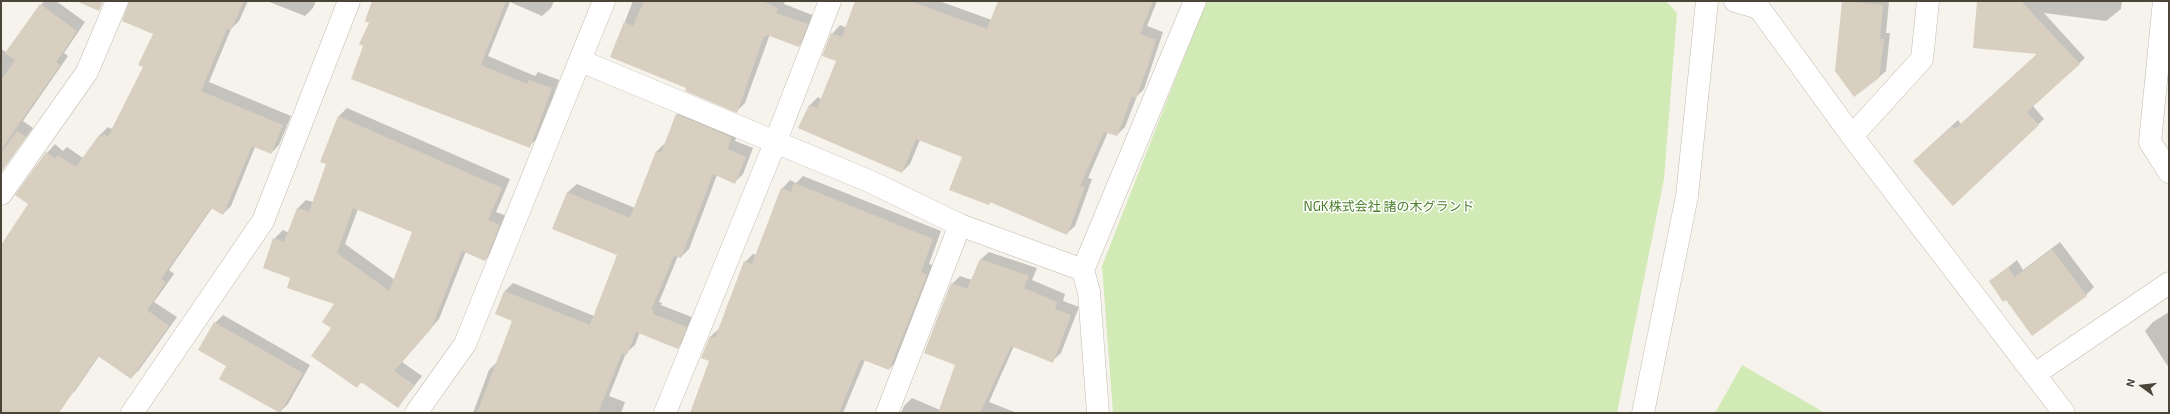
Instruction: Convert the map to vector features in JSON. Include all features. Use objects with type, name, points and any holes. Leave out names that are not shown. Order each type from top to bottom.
[{"type":"street","points":[[1,194],[87,72],[117,1]]},
{"type":"street","points":[[132,413],[263,221],[349,1]]},
{"type":"street","points":[[416,413],[465,344],[581,61],[604,1]]},
{"type":"street","points":[[665,413],[775,143],[830,1]]},
{"type":"street","points":[[1098,413],[1089,292],[1083,270],[1195,1]]},
{"type":"street","points":[[1643,413],[1687,196],[1707,1]]},
{"type":"street","points":[[1735,1],[1759,8],[1852,136],[2064,413]]},
{"type":"street","points":[[1852,136],[1922,59],[1928,1]]},
{"type":"street","points":[[2164,1],[2150,142],[2169,172]]},
{"type":"street","points":[[581,61],[869,181],[960,225],[1083,270]]},
{"type":"street","points":[[887,413],[960,225]]},
{"type":"street","points":[[2035,374],[2169,283]]},
{"type":"green space","name":"NGK株式会社 諸の木グランド","points":[[1206,1],[1666,1],[1677,13],[1664,179],[1617,413],[1113,413],[1102,266]]},
{"type":"green space","points":[[1742,365],[1825,413],[1715,413]]},
{"type":"building","points":[[76,1],[103,1],[99,11]]},
{"type":"building","points":[[129,1],[244,1],[231,30],[227,29],[201,91],[283,125],[271,154],[252,146],[223,215],[211,208],[161,279],[166,282],[147,310],[169,326],[131,379],[98,356],[59,413],[1,413],[1,245],[28,204],[15,195],[46,152],[55,159],[58,155],[76,167],[99,135],[102,137],[104,134],[108,137],[143,67],[138,65],[153,34],[122,21]]},
{"type":"building","points":[[372,1],[506,1],[481,65],[527,84],[529,80],[552,88],[530,148],[351,79],[363,46],[359,44],[369,23],[365,21]]},
{"type":"building","points":[[644,1],[762,1],[778,8],[776,13],[808,24],[799,47],[767,35],[766,37],[764,36],[737,113],[685,91],[686,88],[610,57],[624,22],[633,26]]},
{"type":"building","points":[[855,1],[910,1],[987,29],[998,1],[1153,1],[1140,34],[1156,40],[1136,98],[1132,96],[1117,136],[1104,132],[1080,186],[1085,187],[1067,235],[990,202],[989,205],[949,190],[962,157],[916,139],[902,173],[798,128],[809,105],[817,108],[836,61],[822,56],[831,33],[842,37]]},
{"type":"building","points":[[1842,1],[1883,5],[1880,39],[1884,39],[1879,78],[1854,97],[1835,71]]},
{"type":"building","points":[[1977,1],[2021,1],[2080,64],[2027,112],[2039,125],[1953,206],[1913,161],[1952,126],[1955,129],[2037,54],[1973,48]]},
{"type":"building","points":[[40,4],[77,31],[56,62],[60,65],[1,150],[1,80],[15,60],[5,53]]},
{"type":"building","points":[[676,114],[731,137],[728,149],[746,157],[735,184],[713,174],[681,258],[674,256],[651,310],[654,311],[653,314],[687,327],[678,349],[636,332],[627,355],[622,353],[598,413],[477,413],[512,321],[495,314],[504,291],[590,325],[617,255],[552,229],[567,192],[630,218],[656,151],[661,153]]},
{"type":"building","points":[[338,116],[502,188],[488,220],[500,225],[485,261],[462,251],[431,329],[394,371],[414,385],[398,408],[361,382],[357,388],[311,356],[331,328],[322,322],[334,304],[287,288],[290,278],[263,268],[273,238],[284,242],[297,208],[309,212],[326,164],[320,162]],"holes":[[[353,208],[412,232],[389,291],[337,253]]]},
{"type":"building","points":[[17,131],[26,137],[1,172],[1,153]]},
{"type":"building","points":[[794,183],[933,239],[921,272],[927,275],[889,370],[861,359],[839,413],[690,413],[709,361],[701,358],[710,336],[715,338],[744,261],[752,264],[781,188],[791,192]]},
{"type":"building","points":[[2052,249],[2087,296],[2032,336],[2006,300],[2003,302],[1989,281],[2008,267],[2015,277]]},
{"type":"building","points":[[980,259],[1029,276],[1024,288],[1057,302],[1055,309],[1071,315],[1053,363],[1011,346],[980,413],[938,413],[955,365],[924,353],[951,283],[967,289]]},
{"type":"building","points":[[214,322],[303,373],[280,413],[219,379],[226,366],[198,350]]}]
